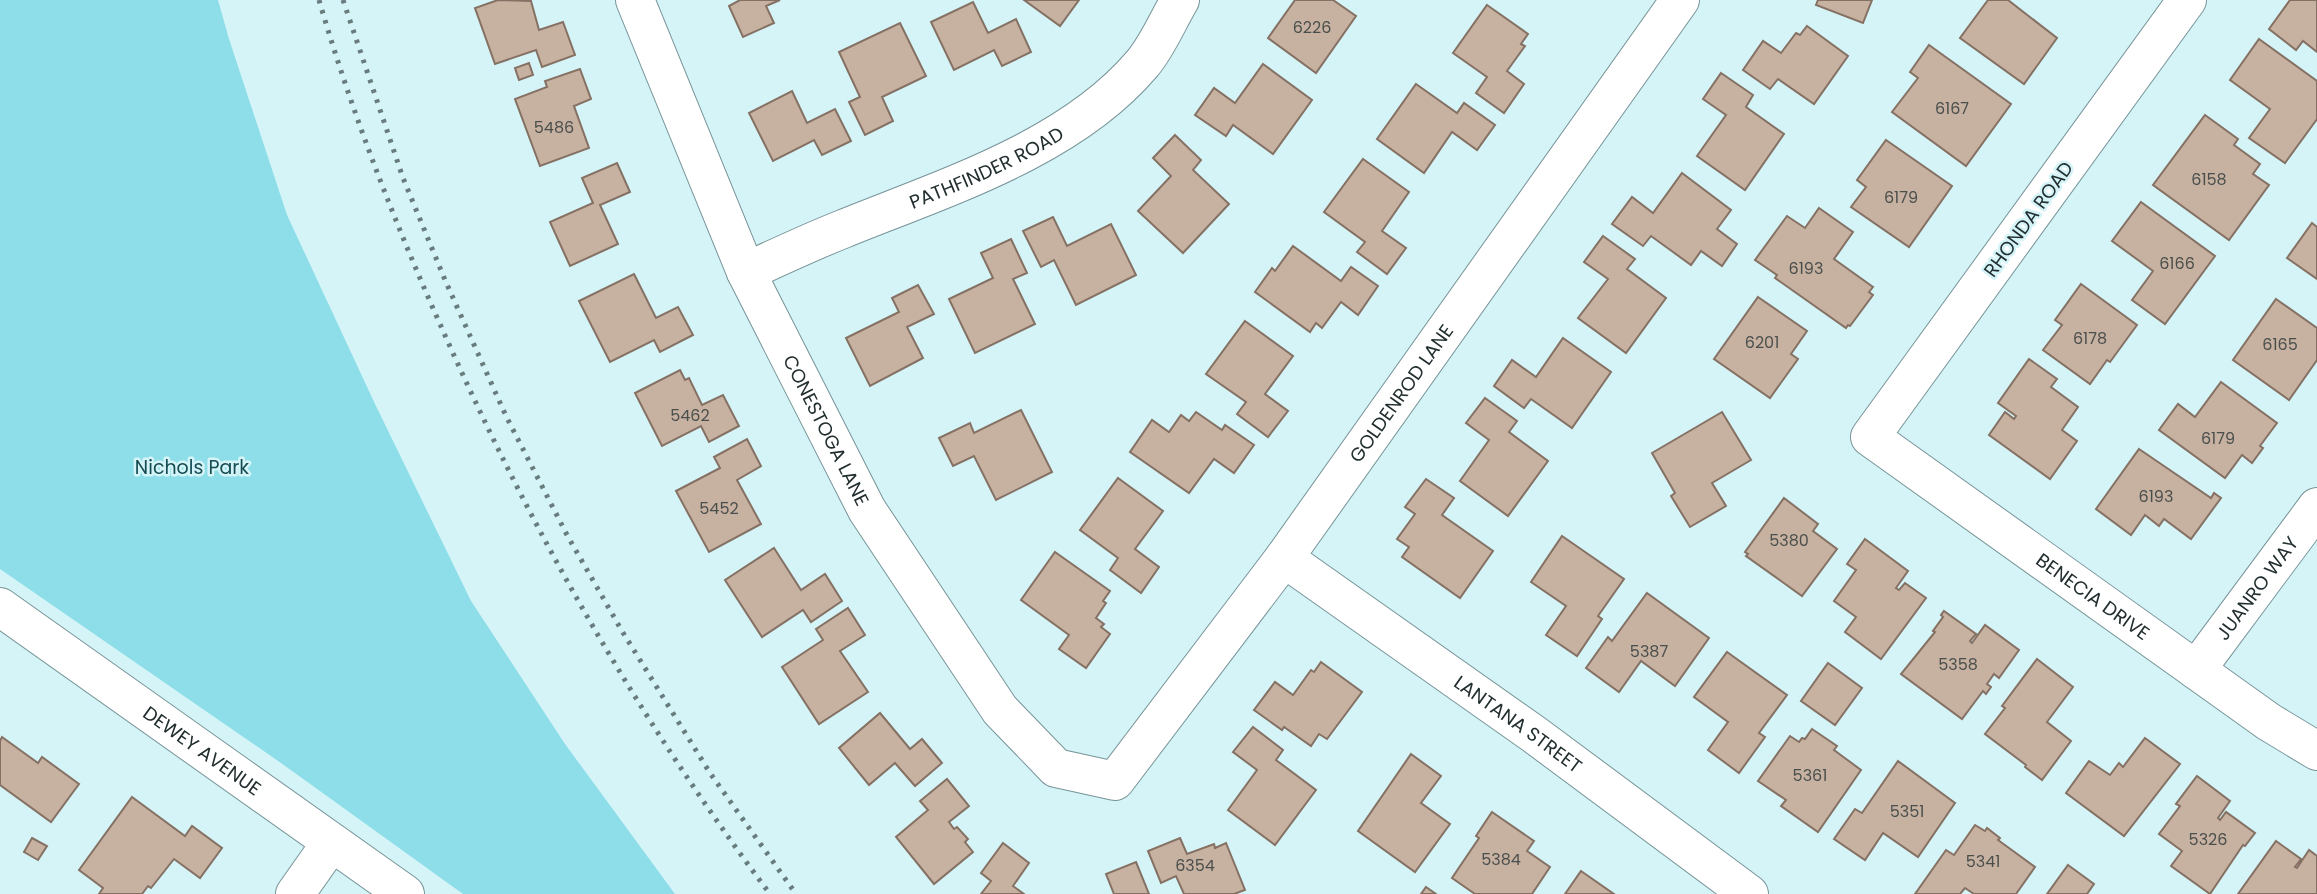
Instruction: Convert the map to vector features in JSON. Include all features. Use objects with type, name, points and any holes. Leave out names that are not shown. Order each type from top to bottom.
[{"type":"street","name":"CONESTOGA LANE","points":[[635,0],[746,272],[867,510],[1000,710],[1056,768],[1115,781]]},
{"type":"street","name":"PATHFINDER ROAD","points":[[746,272],[840,230],[945,189],[1019,155],[1093,111],[1144,63],[1180,0]]},
{"type":"street","name":"GOLDENROD LANE","points":[[1115,781],[1284,558],[1679,0]]},
{"type":"street","name":"RHONDA ROAD","points":[[1870,437],[2187,0]]},
{"type":"street","name":"BENECIA DRIVE","points":[[1870,437],[2269,722],[2317,751]]},
{"type":"street","name":"JUANRO WAY","points":[[2196,670],[2317,507]]},
{"type":"street","name":"LANTANA STREET","points":[[1284,558],[1535,735],[1749,894]]},
{"type":"street","name":"DEWEY AVENUE","points":[[0,607],[405,894]]},
{"type":"street","points":[[295,894],[331,843]]},
{"type":"green space","name":"Nichols Park","points":[[0,0],[218,0],[287,215],[471,601],[565,744],[675,894],[463,894],[281,763],[0,569]]},
{"type":"building","points":[[498,0],[531,1],[539,30],[563,22],[575,55],[542,67],[536,50],[495,64],[475,8]]},
{"type":"building","points":[[740,0],[780,0],[766,6],[774,23],[743,37],[729,6]]},
{"type":"building","points":[[1024,0],[1079,0],[1060,26]]},
{"type":"building","points":[[1295,0],[1333,0],[1356,16],[1316,73],[1268,38]]},
{"type":"building","points":[[1818,0],[1872,0],[1863,23],[1816,5]]},
{"type":"building","points":[[1988,0],[2008,0],[2057,38],[2024,84],[1960,38]]},
{"type":"building","points":[[2290,0],[2317,0],[2317,52],[2303,41],[2296,50],[2269,29]]},
{"type":"building","points":[[973,2],[988,33],[1016,19],[1031,52],[1002,66],[994,50],[954,70],[931,22]]},
{"type":"building","points":[[1487,5],[1528,34],[1521,44],[1525,46],[1507,71],[1524,84],[1504,113],[1476,93],[1487,77],[1453,53]]},
{"type":"building","points":[[900,23],[926,76],[882,97],[893,121],[865,135],[849,102],[860,97],[839,52]]},
{"type":"building","points":[[1807,26],[1848,56],[1814,104],[1778,79],[1770,89],[1743,70],[1763,41],[1781,53],[1796,33],[1800,35]]},
{"type":"building","points":[[2259,39],[2317,81],[2317,119],[2285,163],[2249,138],[2270,109],[2230,80]]},
{"type":"building","points":[[1929,45],[2011,104],[1966,166],[1892,112],[1918,78],[1910,72]]},
{"type":"building","points":[[529,63],[533,75],[519,80],[515,68]]},
{"type":"building","points":[[1263,64],[1312,100],[1273,154],[1233,125],[1226,136],[1195,115],[1214,88],[1235,103]]},
{"type":"building","points":[[580,69],[591,99],[574,106],[589,148],[540,166],[515,99],[547,87],[545,81]]},
{"type":"building","points":[[1721,73],[1753,95],[1746,107],[1784,134],[1745,190],[1697,156],[1726,115],[1703,99]]},
{"type":"building","points":[[1416,84],[1457,113],[1464,103],[1495,125],[1477,150],[1452,132],[1424,173],[1377,139]]},
{"type":"building","points":[[792,91],[807,123],[835,109],[851,141],[822,155],[814,140],[773,161],[749,113]]},
{"type":"building","points":[[2205,115],[2238,139],[2234,145],[2260,164],[2253,174],[2269,185],[2229,240],[2153,185]]},
{"type":"building","points":[[1175,135],[1201,160],[1193,170],[1229,204],[1183,253],[1138,211],[1171,176],[1153,158]]},
{"type":"building","points":[[1886,140],[1952,186],[1909,247],[1851,207],[1866,187],[1857,180]]},
{"type":"building","points":[[1363,159],[1409,192],[1382,231],[1406,248],[1387,274],[1357,252],[1365,242],[1324,212]]},
{"type":"building","points":[[617,163],[630,192],[600,205],[618,244],[570,266],[550,222],[593,203],[582,178]]},
{"type":"building","points":[[1682,173],[1731,210],[1717,229],[1737,244],[1722,266],[1701,251],[1691,265],[1651,236],[1643,246],[1612,224],[1632,197],[1653,213]]},
{"type":"building","points":[[2141,202],[2215,256],[2165,324],[2132,300],[2153,271],[2112,241]]},
{"type":"building","points":[[1819,208],[1853,232],[1834,259],[1873,287],[1869,292],[1873,295],[1846,328],[1775,278],[1777,275],[1755,260],[1787,216],[1805,228]]},
{"type":"building","points":[[1053,217],[1067,246],[1111,224],[1136,275],[1076,305],[1054,260],[1041,267],[1023,231]]},
{"type":"building","points":[[2312,223],[2317,227],[2317,279],[2287,258]]},
{"type":"building","points":[[1603,236],[1635,259],[1627,269],[1666,298],[1626,353],[1578,318],[1608,279],[1584,262]]},
{"type":"building","points":[[1011,239],[1027,273],[1013,279],[1035,324],[975,353],[949,299],[993,278],[981,253]]},
{"type":"building","points":[[1293,246],[1341,281],[1351,267],[1378,286],[1358,315],[1341,302],[1322,328],[1316,323],[1310,332],[1255,292],[1272,268],[1275,271]]},
{"type":"building","points":[[634,274],[656,318],[678,307],[693,335],[660,352],[654,340],[610,362],[579,301]]},
{"type":"building","points":[[2081,284],[2137,325],[2090,384],[2043,350],[2062,325],[2055,320]]},
{"type":"building","points":[[918,285],[934,314],[907,327],[923,358],[870,386],[846,338],[899,312],[892,298]]},
{"type":"building","points":[[1758,297],[1807,331],[1791,354],[1798,359],[1770,398],[1714,359]]},
{"type":"building","points":[[2276,299],[2317,328],[2317,360],[2289,400],[2233,360]]},
{"type":"building","points":[[1245,321],[1293,356],[1265,394],[1288,411],[1268,437],[1237,414],[1246,402],[1206,374]]},
{"type":"building","points":[[1563,338],[1611,372],[1572,428],[1531,399],[1524,408],[1494,386],[1512,360],[1536,377]]},
{"type":"building","points":[[2029,359],[2057,379],[2051,387],[2078,407],[2062,430],[2077,441],[2050,479],[1989,435],[2005,412],[2014,419],[2016,416],[1998,403]]},
{"type":"building","points":[[680,370],[685,380],[689,378],[702,405],[723,395],[739,426],[709,442],[701,426],[662,446],[635,393]]},
{"type":"building","points":[[2221,382],[2277,423],[2260,446],[2263,448],[2252,463],[2242,455],[2225,478],[2159,430],[2178,404],[2195,417]]},
{"type":"building","points":[[1485,398],[1517,421],[1509,432],[1548,461],[1508,516],[1460,481],[1489,440],[1466,423]]},
{"type":"building","points":[[1021,410],[1052,472],[996,500],[974,456],[953,466],[939,438],[970,423],[974,433]]},
{"type":"building","points":[[1196,412],[1222,430],[1225,425],[1254,445],[1234,473],[1214,459],[1189,493],[1130,452],[1152,420],[1169,432],[1181,415],[1189,421]]},
{"type":"building","points":[[1722,412],[1751,460],[1712,483],[1726,506],[1690,527],[1671,496],[1675,493],[1652,453]]},
{"type":"building","points":[[747,439],[761,466],[737,480],[761,524],[709,552],[676,491],[720,468],[714,457]]},
{"type":"building","points":[[2139,449],[2211,498],[2214,493],[2221,498],[2191,539],[2164,519],[2159,526],[2145,515],[2131,535],[2096,509]]},
{"type":"building","points":[[1118,478],[1163,511],[1135,549],[1159,567],[1141,593],[1110,570],[1118,558],[1080,530]]},
{"type":"building","points":[[1426,479],[1454,498],[1442,515],[1493,551],[1460,598],[1402,557],[1409,547],[1397,539],[1415,514],[1405,507]]},
{"type":"building","points":[[1784,498],[1818,524],[1813,531],[1837,549],[1802,596],[1746,556],[1748,554],[1745,552]]},
{"type":"building","points":[[1562,536],[1624,579],[1598,616],[1602,619],[1577,656],[1546,635],[1566,606],[1531,582]]},
{"type":"building","points":[[1865,539],[1908,571],[1896,588],[1899,590],[1905,583],[1926,598],[1881,659],[1845,632],[1856,617],[1834,601],[1856,570],[1847,564]]},
{"type":"building","points":[[774,548],[801,590],[825,574],[842,601],[811,622],[803,610],[762,637],[725,580]]},
{"type":"building","points":[[1055,552],[1110,591],[1096,618],[1104,624],[1101,627],[1110,634],[1086,668],[1059,649],[1069,635],[1021,600]]},
{"type":"building","points":[[1647,593],[1709,638],[1675,686],[1641,661],[1619,692],[1586,668],[1608,637],[1612,641]]},
{"type":"building","points":[[848,608],[865,635],[840,651],[868,692],[819,724],[782,667],[823,640],[816,629]]},
{"type":"building","points":[[1944,611],[1976,634],[1970,641],[1972,643],[1985,625],[2019,650],[1999,678],[1994,674],[1987,684],[1991,687],[1986,694],[1983,691],[1962,719],[1901,674],[1935,632],[1933,631]]},
{"type":"building","points":[[1727,652],[1787,695],[1759,733],[1765,737],[1739,773],[1708,750],[1728,722],[1694,697]]},
{"type":"building","points":[[2037,659],[2073,687],[2047,722],[2071,741],[2042,780],[1985,734]]},
{"type":"building","points":[[1321,662],[1362,692],[1327,739],[1319,734],[1311,746],[1254,710],[1275,682],[1293,695],[1311,670],[1314,672]]},
{"type":"building","points":[[1828,663],[1862,688],[1835,725],[1801,701]]},
{"type":"building","points":[[880,713],[910,749],[922,739],[942,763],[915,786],[895,763],[869,785],[839,748]]},
{"type":"building","points":[[1253,727],[1283,750],[1276,760],[1316,790],[1275,845],[1228,810],[1257,770],[1233,752]]},
{"type":"building","points":[[1812,729],[1837,746],[1834,750],[1861,770],[1818,832],[1781,806],[1786,800],[1758,781],[1790,736],[1799,742],[1802,738],[1805,739]]},
{"type":"building","points":[[2,737],[38,763],[42,757],[79,784],[51,822],[0,785]]},
{"type":"building","points":[[2145,738],[2180,764],[2124,836],[2066,793],[2089,761],[2110,775],[2119,763],[2123,767]]},
{"type":"building","points":[[1411,754],[1441,776],[1421,803],[1450,824],[1415,872],[1358,831]]},
{"type":"building","points":[[1898,761],[1955,803],[1918,857],[1883,833],[1865,860],[1834,839],[1855,809],[1862,813]]},
{"type":"building","points":[[2197,776],[2230,801],[2218,818],[2220,820],[2226,812],[2255,833],[2245,846],[2243,845],[2210,894],[2171,866],[2182,851],[2159,834],[2180,806],[2176,804]]},
{"type":"building","points":[[947,779],[969,806],[949,822],[968,839],[965,842],[973,852],[934,884],[896,837],[928,810],[920,801]]},
{"type":"building","points":[[132,797],[185,836],[192,826],[222,848],[200,878],[174,859],[151,888],[148,886],[142,894],[99,894],[103,888],[79,870]]},
{"type":"building","points":[[1492,812],[1534,841],[1527,851],[1550,867],[1532,894],[1475,894],[1452,878],[1479,838],[1476,836]]},
{"type":"building","points":[[1975,825],[1985,831],[1987,828],[2000,838],[1998,840],[2035,867],[2016,894],[1974,894],[1965,888],[1960,894],[1915,894],[1946,850],[1954,855]]},
{"type":"building","points":[[32,838],[47,846],[38,860],[24,852]]},
{"type":"building","points":[[1180,838],[1187,854],[1214,844],[1215,848],[1226,843],[1245,890],[1234,894],[1184,894],[1176,876],[1161,883],[1148,851]]},
{"type":"building","points":[[2276,841],[2301,859],[2295,867],[2297,868],[2309,850],[2317,856],[2317,894],[2238,894]]},
{"type":"building","points":[[1003,843],[1029,863],[1013,886],[1024,894],[981,894],[991,881],[981,873]]},
{"type":"building","points":[[1136,862],[1149,894],[1114,894],[1106,874]]},
{"type":"building","points":[[2068,865],[2094,884],[2087,894],[2047,894]]},
{"type":"building","points":[[1581,871],[1614,894],[1565,894]]},
{"type":"building","points":[[1426,887],[1436,894],[1421,894]]},
{"type":"railway","points":[[319,0],[346,87],[394,216],[448,342],[517,487],[554,558],[634,695],[722,829],[770,894]]},
{"type":"railway","points":[[343,0],[403,178],[506,416],[567,535],[622,631],[710,773],[796,894]]}]
